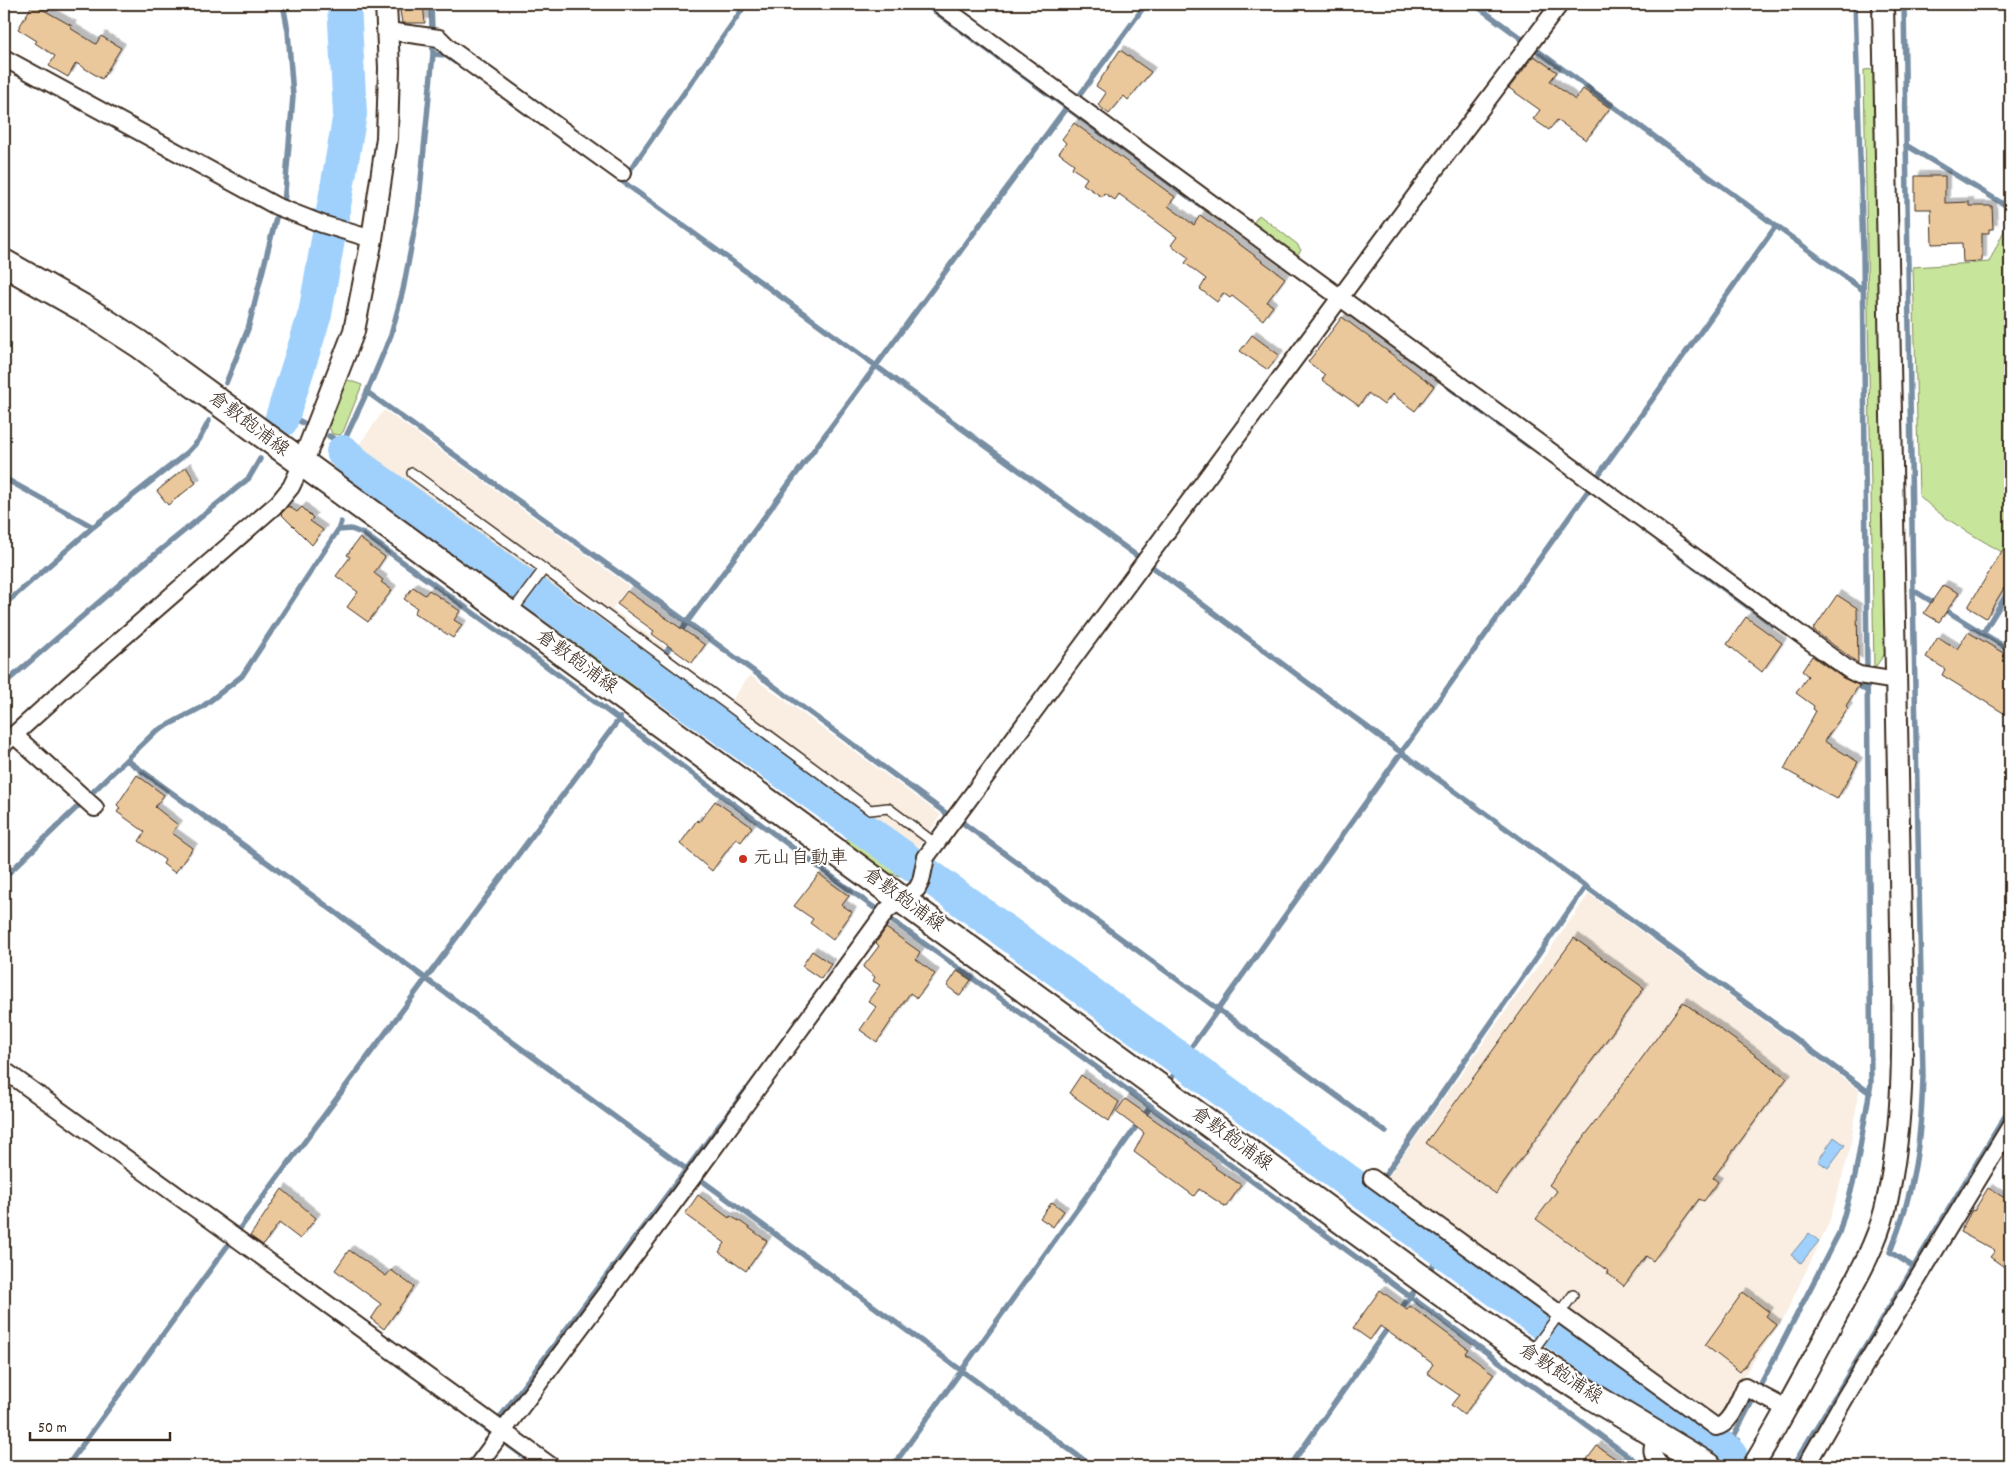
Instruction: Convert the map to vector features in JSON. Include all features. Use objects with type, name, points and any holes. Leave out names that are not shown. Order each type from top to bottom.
[{"type":"main road","name":"倉敷飽浦線","points":[[4,263],[85,308],[139,344],[302,464],[518,605],[889,910],[1494,1332],[1708,1466]]},
{"type":"street","points":[[89,803],[9,740],[80,675],[278,503],[291,487],[302,464],[354,331],[372,239],[387,138],[388,30],[386,4]]},
{"type":"street","points":[[939,4],[1849,670],[1866,676],[1897,681]]},
{"type":"street","points":[[477,1466],[498,1432],[695,1174],[889,910],[917,889],[921,881],[924,863],[936,844],[1340,297],[1560,4]]},
{"type":"street","points":[[1755,1463],[1863,1266],[1877,1235],[1885,1210],[1899,1121],[1903,1026],[1883,4]]},
{"type":"street","points":[[388,30],[432,37],[622,173]]},
{"type":"street","points":[[4,58],[276,206],[329,226],[372,239]]},
{"type":"street","points":[[4,1070],[498,1432],[550,1466]]},
{"type":"street","points":[[1806,1466],[1849,1390],[2010,1127]]},
{"type":"street","points":[[1377,1181],[1556,1317],[1716,1427],[1721,1427],[1727,1421],[1745,1387],[1785,1408]]},
{"type":"street","points":[[1656,1435],[1651,1448],[1653,1458],[1660,1466]]},
{"type":"lane","points":[[412,473],[870,810],[888,808],[936,844]]},
{"type":"lane","points":[[518,605],[544,570]]},
{"type":"lane","points":[[1529,1355],[1573,1295]]},
{"type":"shaded area","points":[[384,410],[629,586],[612,609],[665,647],[655,662],[356,449]]},
{"type":"shaded area","points":[[671,656],[732,700],[750,675],[941,815],[917,849],[914,857],[691,693],[694,689],[664,667]]},
{"type":"shaded area","points":[[1589,894],[1859,1090],[1850,1149],[1829,1223],[1783,1319],[1740,1381],[1719,1417],[1713,1419],[1386,1180]]},
{"type":"green space","points":[[1876,69],[1886,652],[1874,669],[1864,70]]},
{"type":"green space","points":[[1259,215],[1297,244],[1301,250],[1295,258],[1251,226]]},
{"type":"green space","points":[[2010,218],[2010,557],[1949,520],[1919,495],[1913,267],[1989,262]]},
{"type":"green space","points":[[345,379],[362,385],[343,432],[340,435],[332,434],[328,424]]},
{"type":"green space","points":[[574,630],[645,679],[636,690],[566,639],[565,634]]},
{"type":"green space","points":[[853,831],[890,856],[906,874],[901,876],[892,874],[889,876],[844,844]]},
{"type":"water","points":[[1834,1137],[1845,1145],[1828,1168],[1818,1161]]},
{"type":"water","points":[[1809,1233],[1819,1241],[1801,1263],[1791,1255]]},
{"type":"water","points":[[1729,1433],[1741,1439],[1737,1445],[1739,1452],[1765,1466],[1751,1466],[1736,1458],[1731,1466],[1715,1466],[1720,1458],[1717,1455]]},
{"type":"building","points":[[33,4],[72,26],[70,28],[96,44],[101,36],[121,48],[102,79],[76,63],[68,77],[49,66],[55,56],[35,43],[37,41],[18,29]]},
{"type":"building","points":[[399,4],[423,4],[425,23],[402,23]]},
{"type":"building","points":[[1120,50],[1151,72],[1128,100],[1124,96],[1109,114],[1098,105],[1106,93],[1096,86]]},
{"type":"building","points":[[1534,56],[1557,72],[1550,81],[1575,100],[1583,89],[1610,108],[1586,140],[1557,120],[1549,130],[1533,119],[1540,110],[1509,88]]},
{"type":"building","points":[[1074,123],[1175,197],[1168,206],[1194,225],[1200,215],[1285,278],[1267,302],[1273,306],[1263,320],[1232,296],[1230,298],[1223,293],[1217,302],[1200,289],[1206,279],[1185,263],[1189,258],[1171,245],[1177,237],[1119,194],[1115,200],[1104,193],[1102,197],[1083,184],[1087,178],[1072,168],[1074,164],[1059,153],[1066,143],[1062,139]]},
{"type":"building","points":[[1915,176],[1945,176],[1945,203],[1969,202],[1969,206],[1992,206],[1993,229],[1989,229],[1989,233],[1982,233],[1982,261],[1963,262],[1962,243],[1932,244],[1931,209],[1915,209]]},
{"type":"building","points":[[1342,317],[1434,386],[1415,411],[1392,394],[1384,405],[1368,393],[1359,406],[1322,380],[1325,375],[1308,362]]},
{"type":"building","points":[[1252,335],[1279,355],[1268,370],[1240,351]]},
{"type":"building","points":[[186,467],[196,483],[168,505],[157,491]]},
{"type":"building","points":[[288,506],[297,512],[302,507],[313,518],[310,521],[323,530],[312,545],[281,514]]},
{"type":"building","points":[[359,538],[385,557],[374,573],[383,580],[381,582],[392,590],[368,622],[347,607],[358,592],[336,576],[350,557],[347,555]]},
{"type":"building","points":[[2010,538],[2010,578],[1986,618],[1968,607]]},
{"type":"building","points":[[1943,585],[1959,593],[1939,622],[1924,613]]},
{"type":"building","points":[[413,587],[425,595],[429,590],[460,611],[454,620],[462,625],[453,638],[414,613],[417,608],[404,599]]},
{"type":"building","points":[[627,591],[705,645],[692,663],[652,634],[654,631],[617,604]]},
{"type":"building","points":[[1837,595],[1857,608],[1858,663],[1813,630]]},
{"type":"building","points":[[1746,617],[1782,643],[1762,672],[1727,644]]},
{"type":"building","points":[[1968,632],[2010,657],[2010,717],[1942,675],[1945,669],[1926,657],[1938,637],[1957,649]]},
{"type":"building","points":[[1812,656],[1843,678],[1859,685],[1846,706],[1848,708],[1824,741],[1858,762],[1837,799],[1784,769],[1816,711],[1813,709],[1814,706],[1796,693],[1808,676],[1802,671]]},
{"type":"building","points":[[137,775],[164,795],[155,807],[178,825],[172,833],[193,848],[175,873],[163,864],[165,860],[139,841],[145,832],[117,812],[120,808],[117,805]]},
{"type":"building","points":[[715,801],[752,827],[741,842],[736,838],[712,871],[680,844],[697,820],[699,822]]},
{"type":"building","points":[[819,874],[849,896],[842,905],[852,912],[833,940],[810,923],[813,919],[794,906]]},
{"type":"building","points":[[886,928],[920,952],[916,959],[935,974],[917,998],[910,993],[877,1042],[860,1030],[876,1007],[868,1001],[880,985],[873,981],[875,977],[863,967],[879,946],[876,943]]},
{"type":"building","points":[[1574,938],[1644,988],[1496,1194],[1426,1143]]},
{"type":"building","points":[[812,951],[831,964],[821,979],[802,966]]},
{"type":"building","points":[[957,971],[971,980],[960,996],[947,986]]},
{"type":"building","points":[[1683,1002],[1787,1078],[1713,1178],[1718,1182],[1704,1201],[1699,1199],[1653,1261],[1646,1256],[1624,1286],[1607,1273],[1608,1271],[1536,1219],[1557,1191],[1549,1185]]},
{"type":"building","points":[[1081,1075],[1119,1102],[1109,1121],[1069,1093]]},
{"type":"building","points":[[1125,1099],[1182,1139],[1215,1168],[1241,1185],[1226,1207],[1199,1189],[1194,1196],[1134,1152],[1144,1133],[1116,1112]]},
{"type":"building","points":[[1988,1188],[2010,1201],[2010,1214],[2004,1225],[2010,1229],[2010,1271],[1990,1257],[1995,1251],[1960,1232],[1972,1210],[1974,1211]]},
{"type":"building","points":[[282,1189],[316,1218],[300,1239],[279,1223],[263,1245],[250,1236]]},
{"type":"building","points":[[698,1195],[729,1218],[730,1216],[741,1222],[767,1241],[746,1271],[719,1252],[725,1243],[685,1214]]},
{"type":"building","points":[[1052,1202],[1064,1211],[1053,1227],[1040,1218]]},
{"type":"building","points":[[349,1250],[386,1276],[391,1270],[414,1287],[384,1329],[371,1319],[381,1304],[335,1270]]},
{"type":"building","points":[[1380,1290],[1407,1310],[1410,1306],[1468,1349],[1465,1353],[1494,1374],[1464,1415],[1451,1405],[1459,1395],[1427,1373],[1433,1364],[1380,1326],[1370,1340],[1353,1328]]},
{"type":"building","points":[[1743,1292],[1769,1312],[1766,1316],[1777,1325],[1740,1372],[1705,1345]]},
{"type":"building","points":[[1597,1446],[1626,1466],[1582,1466]]},
{"type":"waterway","points":[[283,4],[288,31],[293,96],[284,204],[288,205]]},
{"type":"waterway","points":[[281,421],[315,314],[350,114],[344,4]]},
{"type":"waterway","points":[[343,452],[344,441],[391,335],[403,290],[418,211],[433,54],[431,4]]},
{"type":"waterway","points":[[626,176],[746,4]]},
{"type":"waterway","points":[[925,4],[1200,205]]},
{"type":"waterway","points":[[1079,96],[1146,4]]},
{"type":"waterway","points":[[1474,4],[1522,39]]},
{"type":"waterway","points":[[1732,1440],[1839,1233],[1855,1176],[1871,1083],[1863,250],[1855,4]]},
{"type":"waterway","points":[[1904,4],[1923,1076],[1921,1122],[1915,1165],[1899,1230],[1890,1252],[1914,1267]]},
{"type":"waterway","points":[[1534,48],[1863,290]]},
{"type":"waterway","points":[[433,54],[445,55],[455,62]]},
{"type":"waterway","points":[[640,690],[687,622],[1066,108]]},
{"type":"waterway","points":[[1906,145],[2010,208]]},
{"type":"waterway","points":[[615,176],[1137,556]]},
{"type":"waterway","points":[[313,212],[332,218]]},
{"type":"waterway","points":[[226,383],[248,329],[277,214]]},
{"type":"waterway","points":[[1597,477],[1776,226]]},
{"type":"waterway","points":[[1450,388],[1529,446]]},
{"type":"waterway","points":[[367,392],[687,622],[947,814]]},
{"type":"waterway","points":[[284,412],[305,424]]},
{"type":"waterway","points":[[4,605],[93,527],[187,453],[199,440],[209,421]]},
{"type":"waterway","points":[[329,436],[343,444]]},
{"type":"waterway","points":[[343,452],[362,469],[932,878],[1563,1338],[1730,1454]]},
{"type":"waterway","points":[[4,684],[136,570],[249,478],[260,459]]},
{"type":"waterway","points":[[352,486],[362,469]]},
{"type":"waterway","points":[[4,478],[93,527]]},
{"type":"waterway","points":[[1182,1060],[1590,488]]},
{"type":"waterway","points":[[4,876],[155,732],[202,707],[242,676],[338,530],[341,522]]},
{"type":"waterway","points":[[338,530],[351,529],[364,534],[1642,1466]]},
{"type":"waterway","points":[[1678,555],[1773,625]]},
{"type":"waterway","points":[[1151,566],[1402,753],[1870,1093]]},
{"type":"waterway","points":[[1983,633],[2010,589]]},
{"type":"waterway","points":[[1913,590],[2010,650]]},
{"type":"waterway","points":[[1848,678],[1867,691]]},
{"type":"waterway","points":[[238,1231],[620,718]]},
{"type":"waterway","points":[[127,760],[1092,1466]]},
{"type":"waterway","points":[[963,823],[1386,1132]]},
{"type":"waterway","points":[[1370,1197],[1586,886]]},
{"type":"waterway","points":[[1170,1080],[1184,1062]]},
{"type":"waterway","points":[[495,1424],[746,1090]]},
{"type":"waterway","points":[[893,1466],[1151,1106]]},
{"type":"waterway","points":[[1793,1466],[2010,1108]]},
{"type":"waterway","points":[[67,1466],[231,1241]]},
{"type":"waterway","points":[[1431,1268],[1444,1251]]},
{"type":"waterway","points":[[1399,1311],[1413,1293]]},
{"type":"waterway","points":[[1290,1466],[1390,1325]]},
{"type":"waterway","points":[[474,1420],[537,1466]]},
{"type":"place","name":"元山自動車","points":[[743,859]]}]
